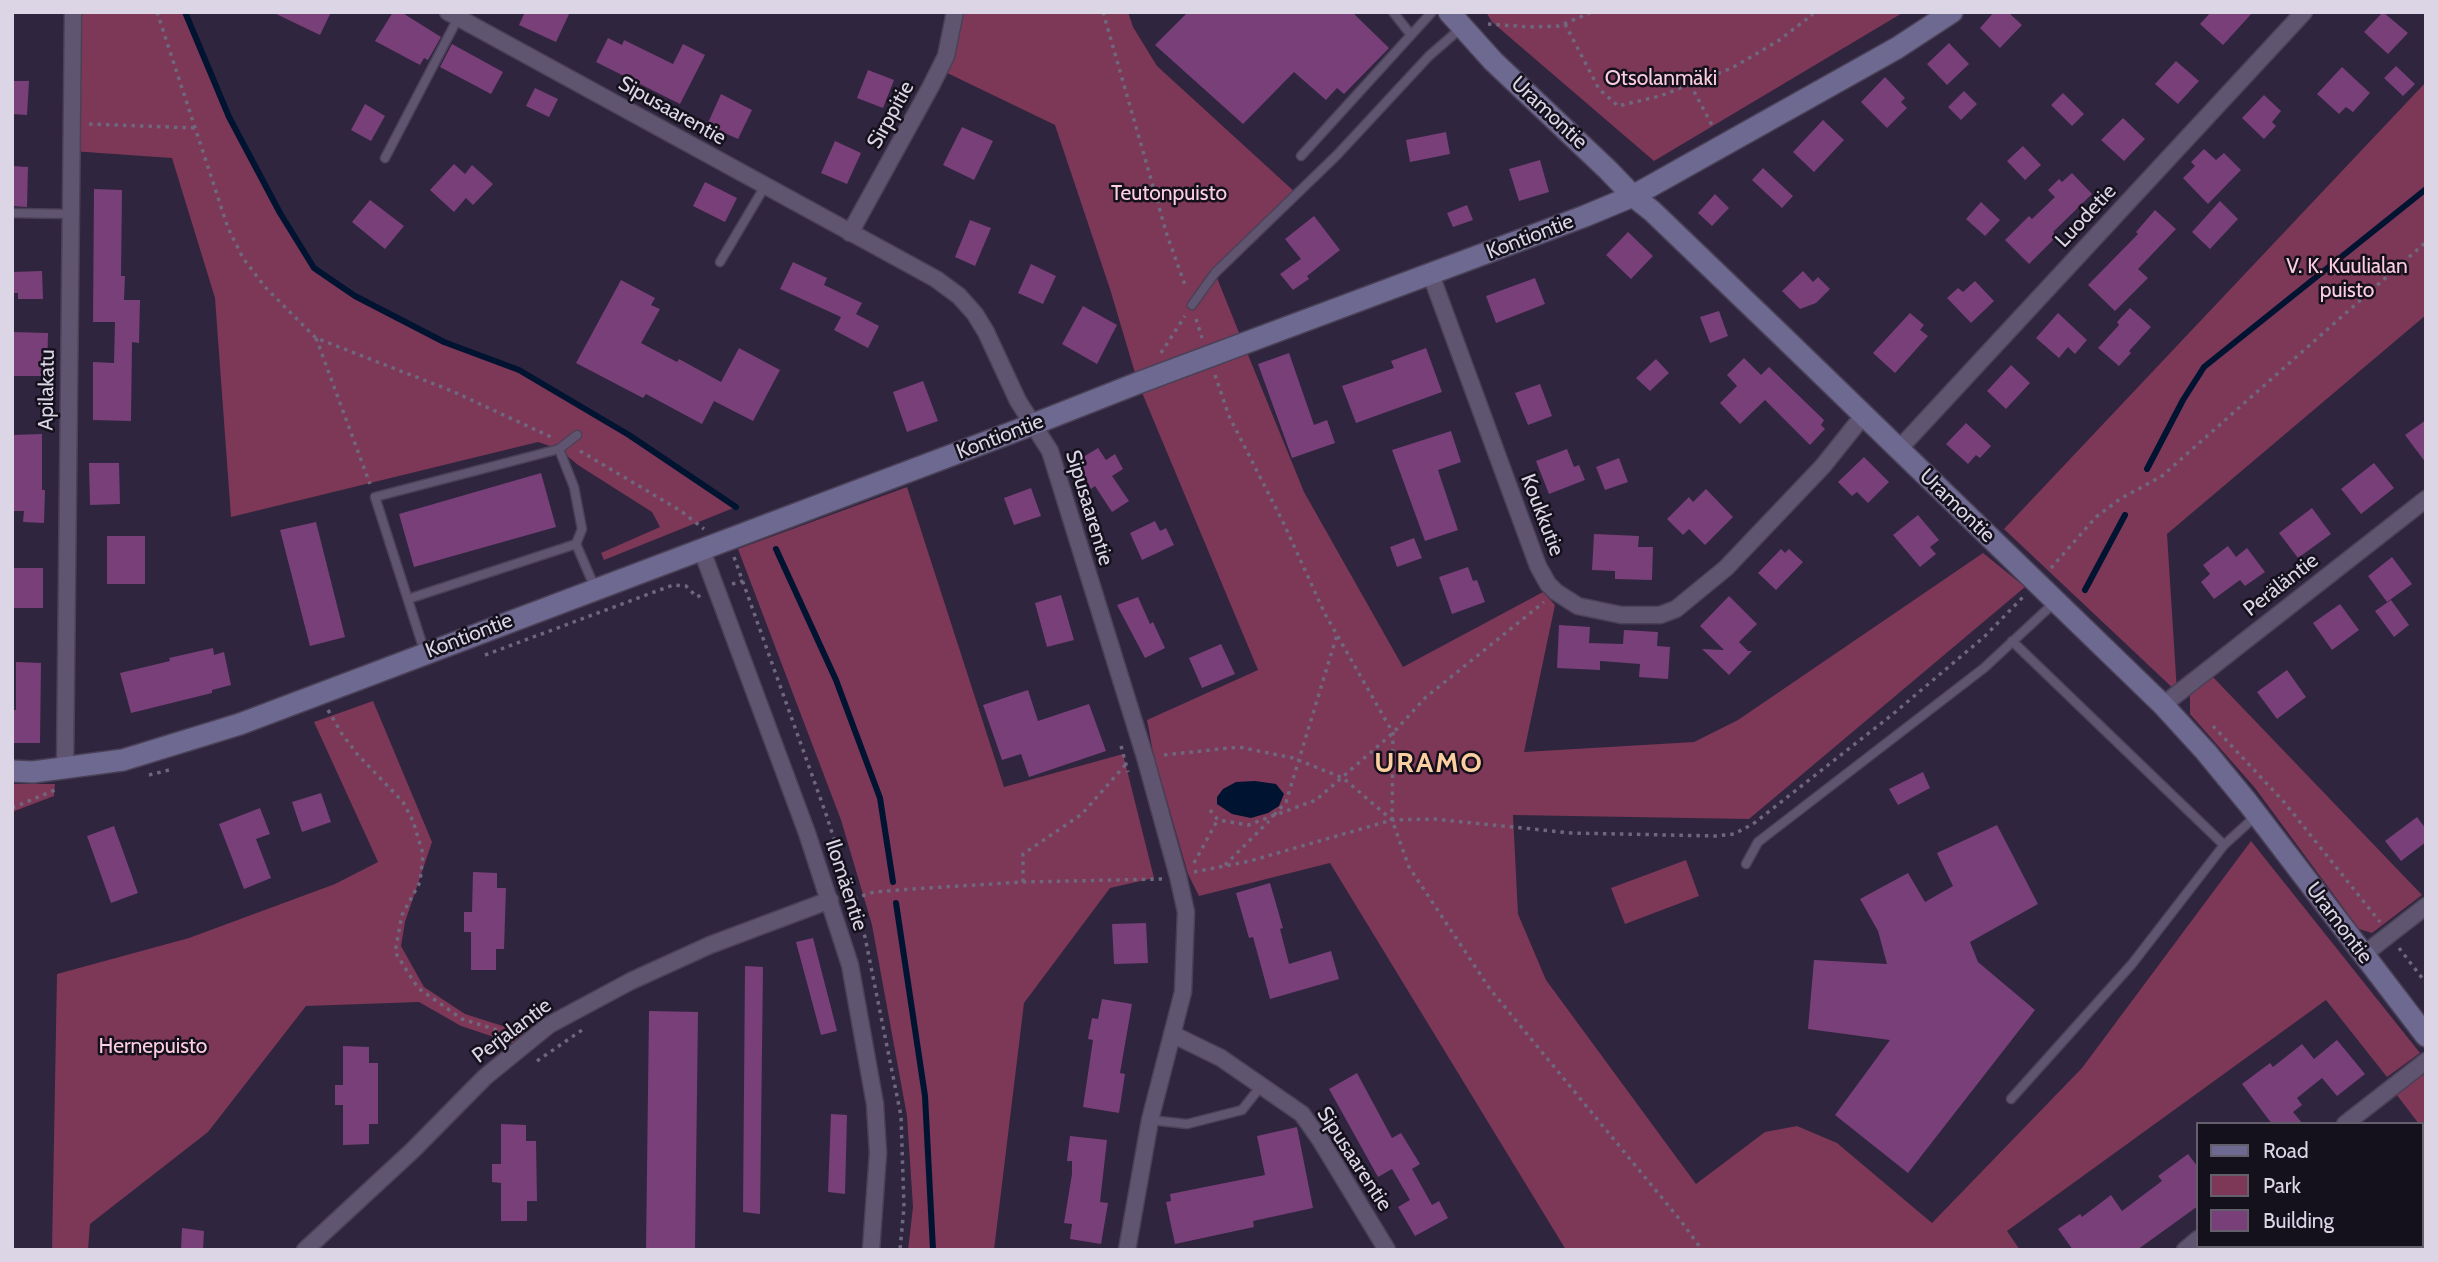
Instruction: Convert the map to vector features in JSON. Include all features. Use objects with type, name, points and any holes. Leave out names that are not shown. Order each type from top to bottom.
[{"type":"street","name":"Apilakatu","points":[[65,768],[73,12]]},
{"type":"street","name":"Sirppitie","points":[[850,233],[932,86],[946,56],[955,12]]},
{"type":"street","name":"Kontiontie","points":[[12,771],[65,768],[123,760],[240,724],[595,588],[705,540],[1034,424],[1633,196],[1897,48],[1952,12]]},
{"type":"street","name":"Luodetie","points":[[1898,450],[2304,12]]},
{"type":"street","name":"Sipusaarentie","points":[[453,15],[936,279],[959,296],[975,314],[1018,401],[1050,451],[1183,875],[1186,912],[1183,992],[1150,1120],[1127,1250]]},
{"type":"street","name":"Uramontie","points":[[1463,21],[1493,61],[2163,705],[2257,814],[2426,1036]]},
{"type":"street","name":"Koukkutie","points":[[1431,275],[1538,566],[1556,593]]},
{"type":"street","points":[[1556,593],[1577,606],[1621,615],[1660,615],[1676,609],[1726,568],[1823,466],[1863,416]]},
{"type":"street","name":"Peräläntie","points":[[2163,705],[2426,499]]},
{"type":"street","name":"Ilomäentie","points":[[705,540],[850,965],[875,1104],[878,1153],[872,1250]]},
{"type":"street","name":"Perjalantie","points":[[305,1250],[485,1077],[549,1025],[631,981],[710,945],[831,904]]},
{"type":"street","points":[[2363,955],[2426,906]]},
{"type":"street","name":"Sipusaarentie","points":[[1172,1034],[1221,1058],[1302,1114],[1387,1250]]},
{"type":"street","points":[[2348,1122],[2426,1061]]},
{"type":"lane","points":[[1393,12],[1411,35]]},
{"type":"lane","points":[[1301,156],[1432,12]]},
{"type":"lane","points":[[384,158],[453,15]]},
{"type":"lane","points":[[1192,305],[1215,273],[1337,155],[1463,21]]},
{"type":"lane","points":[[720,262],[765,186]]},
{"type":"lane","points":[[12,213],[70,214]]},
{"type":"lane","points":[[425,653],[375,497],[562,446],[577,435]]},
{"type":"lane","points":[[562,446],[582,529],[576,544],[595,588]]},
{"type":"lane","points":[[408,599],[576,544]]},
{"type":"lane","points":[[1746,864],[1758,842],[1962,685],[2056,601]]},
{"type":"lane","points":[[2011,641],[2224,845]]},
{"type":"lane","points":[[2011,1099],[2132,964],[2224,845],[2257,814]]},
{"type":"lane","points":[[1150,1120],[1187,1124],[1242,1110],[1261,1086]]},
{"type":"path","points":[[157,12],[229,228],[243,258],[265,287],[316,338],[522,421],[681,511],[705,540]]},
{"type":"path","points":[[1103,12],[1167,234],[1229,416],[1284,524],[1325,614],[1393,733],[1392,820],[1409,867],[1490,989],[1702,1250]]},
{"type":"path","points":[[1463,21],[1530,27],[1559,26],[1592,12]]},
{"type":"path","points":[[1565,23],[1599,89],[1618,106],[1660,96],[1732,68],[1778,41],[1812,15],[1811,12]]},
{"type":"path","points":[[1690,84],[1715,131]]},
{"type":"path","points":[[72,123],[195,128]]},
{"type":"path","points":[[831,904],[874,892],[1023,882],[1160,879],[1250,861],[1392,820],[1434,819],[1571,833],[1716,836],[1734,834],[1753,824],[1893,714],[1985,636],[2096,517],[2120,499],[2162,476],[2426,242]]},
{"type":"path","points":[[1155,362],[1192,305]]},
{"type":"path","points":[[316,338],[375,497]]},
{"type":"path","points":[[1210,810],[1217,820],[1248,825],[1316,800],[1393,733],[1426,697],[1556,593]]},
{"type":"path","points":[[1223,866],[1286,802],[1337,635]]},
{"type":"path","points":[[319,694],[350,745],[403,802],[413,821],[423,854],[420,882],[402,915],[395,952],[418,988],[462,1019],[530,1040]]},
{"type":"path","points":[[1119,741],[1130,776]]},
{"type":"path","points":[[1023,882],[1023,854],[1083,814],[1126,763],[1145,757],[1239,747],[1299,760],[1343,778],[1392,820]]},
{"type":"path","points":[[1183,875],[1217,820]]},
{"type":"path","points":[[1156,867],[1163,889]]},
{"type":"path","points":[[533,1063],[587,1026]]},
{"type":"green space","points":[[73,12],[185,12],[229,117],[280,213],[314,268],[355,296],[444,342],[519,370],[629,435],[736,507],[604,560],[601,553],[660,527],[652,512],[578,465],[559,449],[538,442],[231,517],[215,298],[172,158],[71,151]]},
{"type":"green space","name":"Teutonpuisto","points":[[955,12],[1128,12],[1133,27],[1157,66],[1297,194],[1215,273],[1244,345],[1304,492],[1403,667],[1543,592],[1555,605],[1524,752],[1694,742],[1738,720],[1983,553],[2025,587],[1749,819],[1513,815],[1518,914],[1546,980],[1696,1184],[1765,1132],[1797,1126],[1837,1143],[1932,1223],[2082,1068],[2251,841],[2420,1053],[2387,1077],[2326,1000],[2007,1231],[2020,1250],[1566,1250],[1330,863],[1199,896],[1188,874],[1153,752],[1147,720],[1258,670],[1138,383],[1110,289],[1055,125],[939,69]]},
{"type":"green space","name":"Otsolanmäki","points":[[1486,12],[1904,12],[1654,161],[1492,22]]},
{"type":"green space","name":"V. K. Kuulialan puisto","points":[[2426,82],[2426,315],[2167,534],[2177,692],[2004,529]]},
{"type":"green space","points":[[907,487],[1004,787],[1123,754],[1154,878],[1110,888],[1024,1003],[994,1250],[908,1250],[913,1207],[907,1116],[872,925],[841,820],[738,549]]},
{"type":"green space","points":[[2213,677],[2422,895],[2372,933],[2359,929],[2255,788],[2190,714],[2190,695]]},
{"type":"green space","name":"Hernepuisto","points":[[373,701],[432,842],[405,922],[401,946],[424,987],[465,1014],[531,1035],[518,1045],[461,1026],[419,1002],[306,1006],[208,1132],[90,1224],[88,1250],[52,1250],[57,974],[189,938],[335,884],[378,862],[314,722]]},
{"type":"green space","points":[[12,784],[55,784],[54,796],[12,812]]},
{"type":"green space","points":[[1686,860],[1699,896],[1625,924],[1611,888]]},
{"type":"green space","points":[[2426,1073],[2426,1133],[2424,1122],[2417,1122],[2396,1094]]},
{"type":"water","points":[[1236,782],[1276,784],[1284,794],[1279,806],[1268,813],[1251,818],[1232,814],[1217,804],[1217,797],[1223,789]]},
{"type":"building","points":[[272,12],[331,12],[320,35]]},
{"type":"building","points":[[393,12],[401,12],[441,37],[428,60],[424,58],[420,65],[375,41]]},
{"type":"building","points":[[525,12],[570,12],[556,42],[519,25]]},
{"type":"building","points":[[1188,12],[1352,12],[1389,48],[1344,94],[1337,88],[1326,100],[1294,72],[1243,124],[1155,45]]},
{"type":"building","points":[[1994,12],[2008,12],[2022,25],[2000,48],[1980,28]]},
{"type":"building","points":[[2211,12],[2253,12],[2223,45],[2200,24]]},
{"type":"building","points":[[2383,12],[2408,33],[2388,54],[2364,32]]},
{"type":"building","points":[[608,38],[622,45],[624,40],[673,64],[683,44],[705,55],[680,104],[596,62]]},
{"type":"building","points":[[1949,43],[1969,64],[1947,85],[1927,64]]},
{"type":"building","points":[[452,44],[503,72],[491,94],[440,67]]},
{"type":"building","points":[[2176,61],[2199,81],[2178,104],[2155,84]]},
{"type":"building","points":[[2396,66],[2415,84],[2403,96],[2384,78]]},
{"type":"building","points":[[2342,67],[2370,93],[2353,112],[2346,107],[2339,114],[2317,94]]},
{"type":"building","points":[[868,70],[894,80],[883,108],[857,98]]},
{"type":"building","points":[[1885,77],[1905,98],[1901,102],[1907,108],[1887,128],[1861,102]]},
{"type":"building","points":[[12,81],[29,81],[27,115],[12,114]]},
{"type":"building","points":[[535,88],[558,99],[549,117],[526,106]]},
{"type":"building","points":[[1964,91],[1977,104],[1961,120],[1948,107]]},
{"type":"building","points":[[2063,93],[2084,114],[2072,126],[2051,105]]},
{"type":"building","points":[[721,94],[752,110],[738,139],[707,125]]},
{"type":"building","points":[[2264,95],[2281,111],[2272,122],[2276,126],[2264,139],[2242,118]]},
{"type":"building","points":[[365,104],[385,116],[371,141],[351,130]]},
{"type":"building","points":[[2123,118],[2145,139],[2124,161],[2101,140]]},
{"type":"building","points":[[1823,120],[1844,140],[1814,172],[1793,152]]},
{"type":"building","points":[[962,127],[993,141],[974,180],[943,165]]},
{"type":"building","points":[[1446,132],[1450,154],[1410,162],[1406,140]]},
{"type":"building","points":[[835,141],[861,153],[847,184],[821,173]]},
{"type":"building","points":[[2023,146],[2041,165],[2025,180],[2007,161]]},
{"type":"building","points":[[2204,149],[2216,160],[2224,153],[2241,170],[2208,204],[2183,178],[2195,166],[2191,162]]},
{"type":"building","points":[[1540,160],[1549,192],[1519,201],[1509,169]]},
{"type":"building","points":[[454,164],[465,174],[472,165],[493,184],[473,205],[466,198],[454,212],[430,190]]},
{"type":"building","points":[[12,166],[28,167],[27,207],[12,206]]},
{"type":"building","points":[[1763,168],[1793,196],[1782,208],[1752,180]]},
{"type":"building","points":[[2072,173],[2092,194],[2053,232],[2057,236],[2029,264],[2005,240],[2029,216],[2032,219],[2055,197],[2048,190],[2059,179],[2062,182]]},
{"type":"building","points":[[705,182],[737,198],[725,222],[693,206]]},
{"type":"building","points":[[94,189],[122,190],[121,276],[125,276],[124,300],[140,300],[139,343],[132,342],[131,421],[93,420],[93,362],[114,363],[115,322],[93,322]]},
{"type":"building","points":[[1715,194],[1729,208],[1712,226],[1698,213]]},
{"type":"building","points":[[370,200],[404,226],[385,249],[352,222]]},
{"type":"building","points":[[2220,201],[2238,219],[2210,249],[2192,232]]},
{"type":"building","points":[[1981,202],[2000,220],[1985,236],[1966,219]]},
{"type":"building","points":[[1467,205],[1473,220],[1453,227],[1447,213]]},
{"type":"building","points":[[2155,210],[2176,229],[2138,269],[2148,278],[2115,311],[2088,285],[2138,234],[2136,232]]},
{"type":"building","points":[[1314,216],[1340,250],[1293,290],[1280,274],[1301,259],[1285,239]]},
{"type":"building","points":[[970,220],[991,228],[975,266],[955,257]]},
{"type":"building","points":[[1628,232],[1653,256],[1631,279],[1606,255]]},
{"type":"building","points":[[793,262],[827,278],[824,285],[862,303],[856,314],[879,326],[868,348],[834,330],[841,317],[780,289]]},
{"type":"building","points":[[1031,264],[1056,276],[1043,304],[1018,293]]},
{"type":"building","points":[[42,271],[43,299],[18,299],[18,293],[12,293],[12,272]]},
{"type":"building","points":[[1803,271],[1813,282],[1818,277],[1830,289],[1816,303],[1800,309],[1782,291]]},
{"type":"building","points":[[1535,278],[1545,304],[1496,323],[1486,296]]},
{"type":"building","points":[[621,280],[655,298],[651,305],[660,309],[641,343],[677,362],[679,359],[721,382],[739,348],[780,370],[753,421],[714,401],[702,424],[646,394],[643,398],[576,363]]},
{"type":"building","points":[[1975,281],[1994,301],[1971,323],[1947,298],[1958,288],[1963,292]]},
{"type":"building","points":[[1083,306],[1117,325],[1097,364],[1062,344]]},
{"type":"building","points":[[2130,308],[2151,327],[2119,366],[2098,348]]},
{"type":"building","points":[[1719,311],[1728,336],[1710,343],[1700,317]]},
{"type":"building","points":[[1910,313],[1924,325],[1920,330],[1928,336],[1895,373],[1873,353]]},
{"type":"building","points":[[2058,313],[2087,340],[2075,354],[2068,347],[2059,358],[2036,338]]},
{"type":"building","points":[[12,332],[48,333],[47,376],[12,376]]},
{"type":"building","points":[[1426,348],[1442,392],[1356,423],[1342,386],[1394,368],[1391,361]]},
{"type":"building","points":[[1289,353],[1314,425],[1327,420],[1335,443],[1292,458],[1258,364]]},
{"type":"building","points":[[1744,358],[1761,375],[1769,367],[1824,420],[1821,425],[1825,429],[1810,445],[1765,400],[1740,424],[1720,403],[1737,386],[1727,375]]},
{"type":"building","points":[[1656,359],[1669,373],[1650,391],[1636,378]]},
{"type":"building","points":[[2011,365],[2030,383],[2006,409],[1987,391]]},
{"type":"building","points":[[923,381],[938,421],[907,432],[893,392]]},
{"type":"building","points":[[1540,384],[1552,416],[1528,425],[1515,393]]},
{"type":"building","points":[[2426,420],[2426,463],[2405,435]]},
{"type":"building","points":[[1966,423],[1991,446],[1980,458],[1976,455],[1968,464],[1946,444]]},
{"type":"building","points":[[1451,431],[1461,462],[1438,470],[1458,530],[1425,541],[1392,450]]},
{"type":"building","points":[[42,434],[44,523],[23,522],[24,511],[12,511],[12,435]]},
{"type":"building","points":[[1098,448],[1106,460],[1115,454],[1123,469],[1112,476],[1129,501],[1112,512],[1095,486],[1091,489],[1075,462]]},
{"type":"building","points":[[1567,449],[1574,467],[1579,465],[1585,480],[1549,494],[1536,461]]},
{"type":"building","points":[[1864,457],[1889,482],[1868,503],[1857,492],[1852,496],[1838,482]]},
{"type":"building","points":[[1619,458],[1628,482],[1605,490],[1596,467]]},
{"type":"building","points":[[89,463],[119,463],[120,504],[90,505]]},
{"type":"building","points":[[2374,463],[2394,488],[2361,514],[2341,489]]},
{"type":"building","points":[[541,473],[556,527],[414,567],[399,514]]},
{"type":"building","points":[[1031,488],[1041,516],[1014,525],[1004,498]]},
{"type":"building","points":[[1706,489],[1733,517],[1705,545],[1689,529],[1683,535],[1667,519],[1689,497],[1693,502]]},
{"type":"building","points":[[2312,508],[2331,534],[2298,558],[2279,533]]},
{"type":"building","points":[[1918,515],[1939,540],[1930,547],[1936,554],[1920,567],[1893,535]]},
{"type":"building","points":[[1155,521],[1160,531],[1166,528],[1174,545],[1142,560],[1130,533]]},
{"type":"building","points":[[316,522],[345,637],[310,646],[280,530]]},
{"type":"building","points":[[1594,534],[1639,536],[1638,547],[1653,547],[1652,580],[1615,579],[1615,571],[1592,570]]},
{"type":"building","points":[[107,536],[145,536],[145,584],[107,584]]},
{"type":"building","points":[[1414,538],[1422,558],[1397,567],[1390,547]]},
{"type":"building","points":[[2228,546],[2236,557],[2247,548],[2265,572],[2245,586],[2240,580],[2214,599],[2201,582],[2210,574],[2203,565]]},
{"type":"building","points":[[1781,549],[1785,553],[1789,549],[1803,562],[1776,590],[1758,573]]},
{"type":"building","points":[[2392,557],[2412,584],[2387,602],[2368,576]]},
{"type":"building","points":[[1468,567],[1473,581],[1477,580],[1485,602],[1452,614],[1439,577]]},
{"type":"building","points":[[12,568],[43,568],[43,608],[12,608]]},
{"type":"building","points":[[1061,595],[1074,640],[1047,647],[1035,603]]},
{"type":"building","points":[[1729,596],[1757,624],[1739,642],[1748,651],[1752,651],[1729,675],[1702,649],[1724,650],[1700,626]]},
{"type":"building","points":[[1138,597],[1165,648],[1145,658],[1117,605]]},
{"type":"building","points":[[2391,600],[2409,625],[2394,637],[2375,611]]},
{"type":"building","points":[[2340,604],[2359,630],[2332,650],[2313,623]]},
{"type":"building","points":[[1559,625],[1590,627],[1589,643],[1623,644],[1624,630],[1658,632],[1657,646],[1670,647],[1668,679],[1639,677],[1640,664],[1600,661],[1600,670],[1557,668]]},
{"type":"building","points":[[1221,644],[1235,674],[1202,688],[1189,658]]},
{"type":"building","points":[[213,648],[214,655],[224,652],[231,685],[212,690],[212,693],[131,713],[120,673]]},
{"type":"building","points":[[16,662],[41,663],[40,743],[12,743],[12,710],[16,710]]},
{"type":"building","points":[[2287,670],[2306,697],[2277,719],[2257,692]]},
{"type":"building","points":[[1028,690],[1038,721],[1089,704],[1106,751],[1029,777],[1021,754],[1002,760],[983,705]]},
{"type":"building","points":[[1923,772],[1930,788],[1898,805],[1889,789]]},
{"type":"building","points":[[321,793],[331,822],[302,832],[292,802]]},
{"type":"building","points":[[260,808],[270,834],[256,839],[271,878],[244,889],[219,824]]},
{"type":"building","points":[[2417,817],[2426,829],[2426,842],[2401,861],[2385,841]]},
{"type":"building","points":[[1997,825],[2038,904],[1970,942],[1978,962],[2035,1010],[1908,1173],[1835,1115],[1890,1040],[1808,1029],[1814,960],[1887,964],[1878,931],[1860,899],[1908,873],[1925,902],[1953,886],[1937,853]]},
{"type":"building","points":[[114,826],[138,893],[111,903],[87,836]]},
{"type":"building","points":[[473,872],[497,873],[497,888],[506,888],[504,949],[496,949],[496,970],[471,970],[471,932],[464,932],[464,912],[472,912]]},
{"type":"building","points":[[1270,883],[1283,928],[1280,929],[1289,964],[1331,951],[1339,979],[1270,999],[1253,937],[1249,938],[1236,893]]},
{"type":"building","points":[[1146,923],[1148,963],[1114,964],[1112,924]]},
{"type":"building","points":[[813,938],[837,1031],[821,1035],[796,942]]},
{"type":"building","points":[[745,966],[763,967],[760,1214],[743,1212]]},
{"type":"building","points":[[1102,999],[1132,1004],[1120,1073],[1125,1074],[1119,1113],[1083,1107],[1093,1040],[1088,1039],[1092,1018],[1098,1019]]},
{"type":"building","points":[[649,1011],[698,1012],[695,1250],[646,1250]]},
{"type":"building","points":[[2337,1040],[2365,1074],[2337,1096],[2322,1078],[2297,1098],[2302,1105],[2293,1112],[2301,1122],[2270,1122],[2242,1084],[2270,1063],[2273,1067],[2302,1044],[2314,1059]]},
{"type":"building","points":[[343,1046],[369,1047],[369,1063],[378,1063],[378,1124],[369,1124],[369,1144],[343,1145],[343,1105],[335,1105],[335,1085],[343,1085]]},
{"type":"building","points":[[1357,1073],[1392,1138],[1401,1133],[1420,1164],[1412,1169],[1432,1205],[1439,1201],[1448,1218],[1415,1236],[1398,1207],[1410,1200],[1392,1169],[1378,1177],[1329,1089]]},
{"type":"building","points":[[831,1114],[847,1115],[845,1194],[828,1192]]},
{"type":"building","points":[[501,1124],[526,1125],[526,1141],[536,1141],[537,1201],[527,1201],[527,1221],[501,1221],[501,1183],[492,1182],[492,1164],[501,1164]]},
{"type":"building","points":[[1297,1127],[1313,1208],[1253,1221],[1254,1227],[1175,1244],[1166,1202],[1171,1201],[1170,1194],[1265,1175],[1257,1136]]},
{"type":"building","points":[[1070,1136],[1107,1140],[1100,1202],[1108,1203],[1101,1244],[1070,1239],[1072,1224],[1064,1223],[1072,1174],[1072,1161],[1067,1161]]},
{"type":"building","points":[[2188,1154],[2196,1164],[2196,1207],[2137,1250],[2073,1250],[2058,1229],[2080,1214],[2082,1217],[2111,1195],[2122,1211],[2162,1181],[2158,1176]]},
{"type":"building","points":[[182,1228],[204,1231],[203,1250],[181,1250]]},
{"type":"waterway","points":[[185,12],[229,117],[280,213],[314,268],[355,296],[444,342],[519,370],[629,435],[736,507]]},
{"type":"waterway","points":[[2147,469],[2183,400],[2204,367],[2426,189]]},
{"type":"waterway","points":[[2085,590],[2125,515]]},
{"type":"waterway","points":[[776,549],[836,680],[880,798],[893,882]]},
{"type":"waterway","points":[[896,903],[925,1096],[933,1250]]},
{"type":"district","name":"URAMO","points":[[1429,764]]}]
